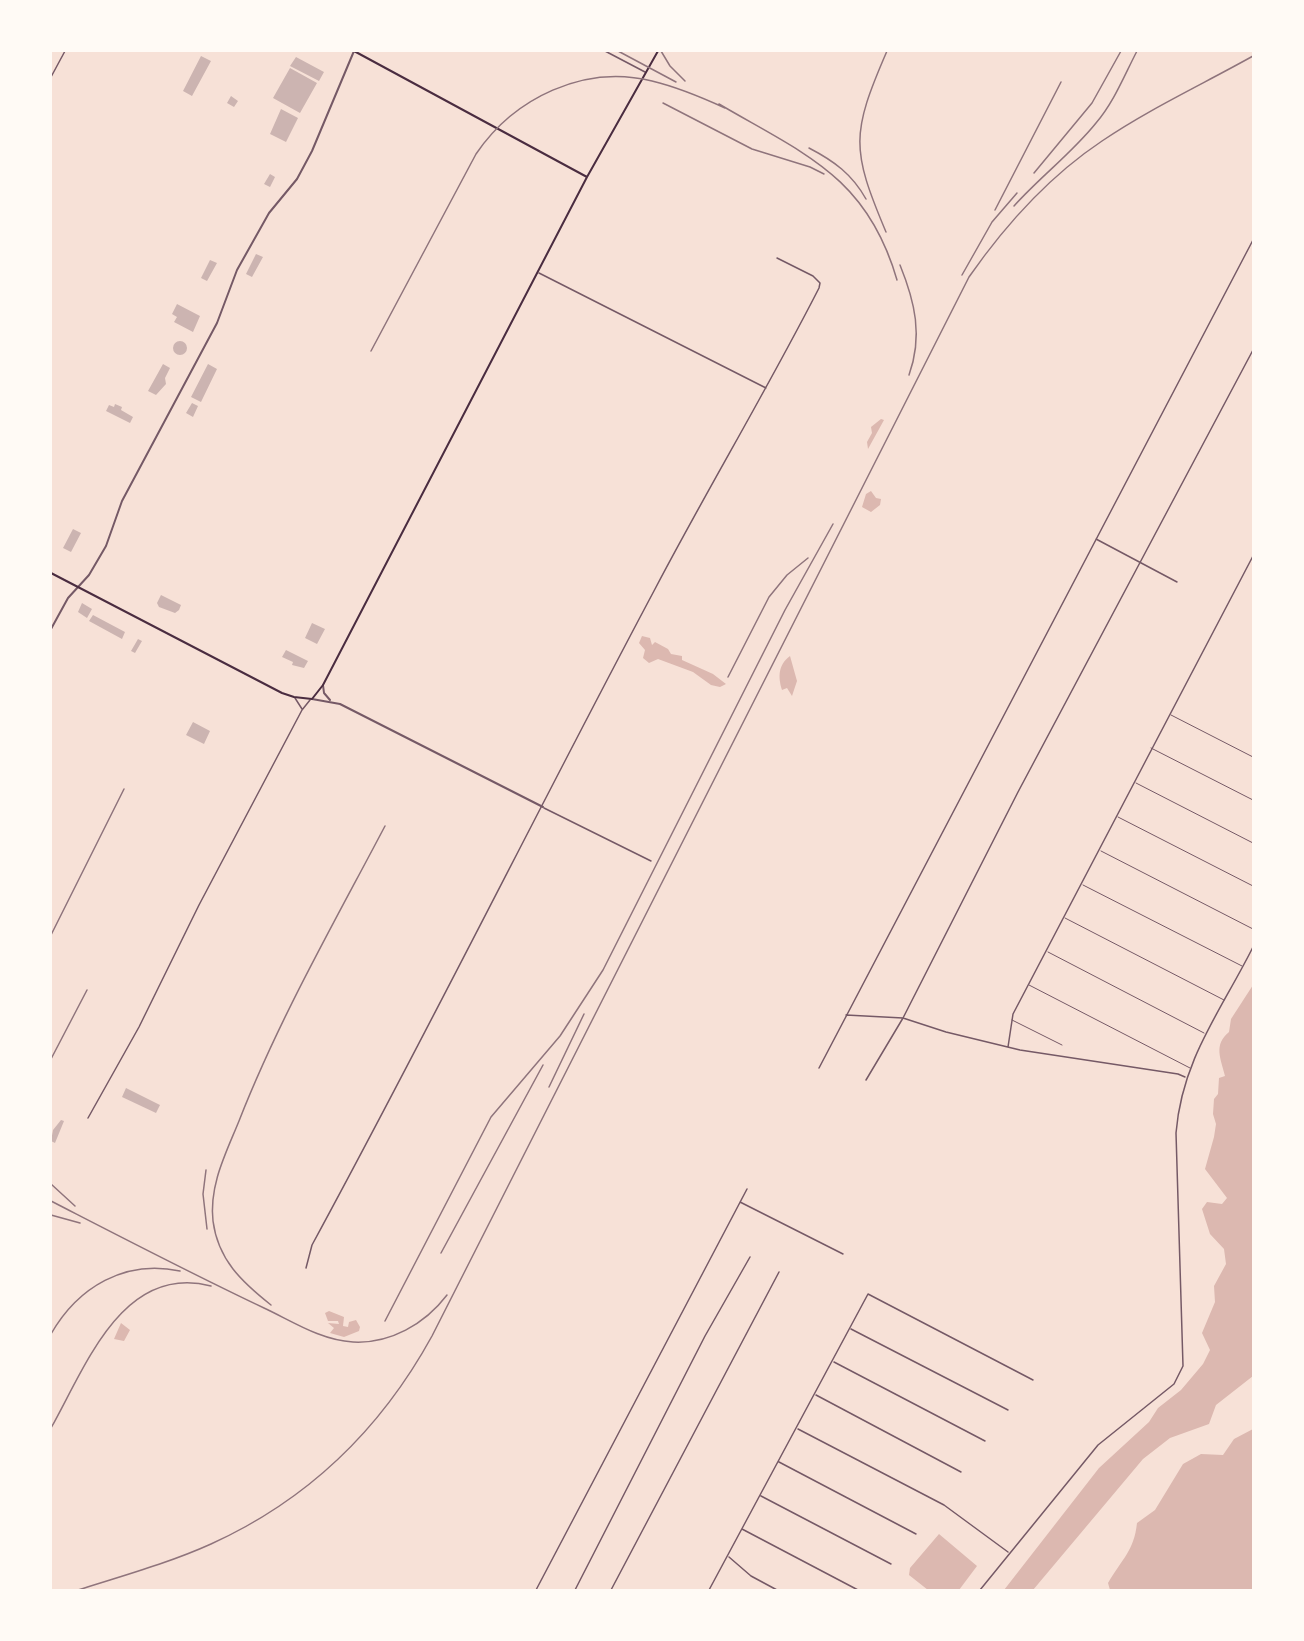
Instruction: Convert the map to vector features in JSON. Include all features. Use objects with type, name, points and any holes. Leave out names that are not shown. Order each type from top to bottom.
[{"type":"main road","points":[[354,51],[587,177]]},
{"type":"main road","points":[[51,573],[294,698],[312,699],[323,685],[587,177],[658,51]]},
{"type":"street","points":[[51,77],[65,51]]},
{"type":"street","points":[[51,629],[77,587],[89,574],[106,544],[125,494],[217,323],[230,285],[245,256],[269,213],[297,179],[312,151],[354,51]]},
{"type":"street","points":[[605,51],[646,72]]},
{"type":"street","points":[[819,1068],[1253,240]]},
{"type":"street","points":[[306,1268],[312,1245],[543,807],[655,588],[767,388],[819,282],[813,276],[777,258]]},
{"type":"street","points":[[539,273],[767,388]]},
{"type":"street","points":[[866,1080],[903,1018],[1253,350]]},
{"type":"street","points":[[1096,539],[1177,582]]},
{"type":"street","points":[[1008,1047],[1012,1014],[1253,556]]},
{"type":"street","points":[[323,685],[324,693],[333,701],[651,861]]},
{"type":"street","points":[[294,698],[299,701],[302,710]]},
{"type":"street","points":[[88,1118],[139,1027],[199,905],[302,710],[312,699],[333,701]]},
{"type":"street","points":[[980,1590],[1098,1445],[1159,1397],[1180,1376],[1183,1366],[1176,1133],[1185,1078],[1253,946]]},
{"type":"street","points":[[845,1015],[867,1018],[903,1018],[946,1032],[1008,1047],[1178,1074],[1185,1078]]},
{"type":"street","points":[[536,1590],[747,1189]]},
{"type":"street","points":[[739,1201],[843,1254]]},
{"type":"street","points":[[575,1590],[705,1336],[750,1257]]},
{"type":"street","points":[[611,1590],[779,1272]]},
{"type":"street","points":[[709,1590],[868,1294],[1033,1380]]},
{"type":"street","points":[[850,1328],[1008,1410]]},
{"type":"street","points":[[833,1362],[985,1441]]},
{"type":"street","points":[[815,1395],[961,1472]]},
{"type":"street","points":[[797,1429],[944,1505],[1009,1553]]},
{"type":"street","points":[[779,1462],[916,1534]]},
{"type":"street","points":[[761,1496],[891,1564]]},
{"type":"street","points":[[742,1529],[858,1590]]},
{"type":"street","points":[[728,1556],[751,1576],[777,1590]]},
{"type":"lane","points":[[1169,714],[1253,757]]},
{"type":"lane","points":[[1151,748],[1253,800]]},
{"type":"lane","points":[[1134,782],[1253,843]]},
{"type":"lane","points":[[1117,816],[1253,886]]},
{"type":"lane","points":[[1100,850],[1253,929]]},
{"type":"lane","points":[[1081,884],[1242,967]]},
{"type":"lane","points":[[1063,917],[1224,1000]]},
{"type":"lane","points":[[1046,951],[1206,1034]]},
{"type":"lane","points":[[1028,984],[1190,1068]]},
{"type":"lane","points":[[1012,1020],[1062,1044]]},
{"type":"shaded area","points":[[881,419],[884,420],[868,449],[867,442],[872,433],[871,427]]},
{"type":"shaded area","points":[[871,491],[876,498],[881,499],[880,505],[871,512],[862,507],[866,494]]},
{"type":"shaded area","points":[[642,636],[650,638],[652,645],[655,642],[668,649],[671,654],[682,656],[682,660],[713,674],[726,684],[720,687],[711,685],[693,672],[658,659],[649,663],[643,658],[645,650],[639,643]]},
{"type":"shaded area","points":[[790,656],[797,681],[792,696],[787,688],[782,690],[780,680],[781,667]]},
{"type":"shaded area","points":[[1253,985],[1253,1376],[1216,1405],[1209,1424],[1170,1438],[1143,1459],[1033,1590],[1004,1590],[1099,1468],[1149,1422],[1158,1408],[1181,1390],[1203,1364],[1210,1350],[1202,1333],[1215,1302],[1214,1286],[1226,1264],[1224,1249],[1210,1234],[1202,1209],[1207,1202],[1222,1204],[1227,1198],[1205,1169],[1216,1124],[1213,1114],[1214,1099],[1218,1094],[1219,1078],[1225,1076],[1219,1052],[1221,1042],[1229,1032],[1231,1019]]},
{"type":"shaded area","points":[[329,1311],[344,1317],[343,1326],[348,1327],[349,1322],[356,1320],[360,1327],[359,1331],[344,1337],[330,1333],[334,1328],[328,1323],[339,1324],[338,1321],[328,1321],[325,1313]]},
{"type":"shaded area","points":[[121,1323],[130,1330],[124,1341],[114,1339]]},
{"type":"shaded area","points":[[1253,1429],[1253,1590],[1110,1590],[1108,1583],[1130,1548],[1137,1523],[1155,1510],[1183,1464],[1201,1454],[1223,1455],[1234,1439]]},
{"type":"shaded area","points":[[939,1534],[977,1566],[959,1590],[928,1590],[909,1575],[910,1568]]},
{"type":"building","points":[[201,56],[211,61],[192,96],[183,91]]},
{"type":"building","points":[[296,57],[324,72],[319,81],[290,66]]},
{"type":"building","points":[[290,68],[317,83],[300,113],[273,98]]},
{"type":"building","points":[[231,96],[238,101],[234,107],[227,103]]},
{"type":"building","points":[[281,109],[298,118],[286,142],[270,134]]},
{"type":"building","points":[[270,174],[275,177],[270,187],[264,184]]},
{"type":"building","points":[[256,254],[263,257],[252,277],[246,274]]},
{"type":"building","points":[[210,260],[217,263],[207,281],[201,278]]},
{"type":"building","points":[[177,304],[200,316],[193,332],[174,322],[177,317],[172,314]]},
{"type":"building","points":[[180,341],[185,343],[187,348],[185,353],[180,355],[175,353],[173,348],[175,343]]},
{"type":"building","points":[[163,364],[170,368],[165,378],[166,384],[156,395],[148,391]]},
{"type":"building","points":[[208,364],[217,369],[201,402],[191,397]]},
{"type":"building","points":[[192,403],[198,406],[193,417],[186,413]]},
{"type":"building","points":[[115,404],[133,417],[130,423],[106,411],[109,405],[114,407]]},
{"type":"building","points":[[73,529],[81,533],[71,552],[63,548]]},
{"type":"building","points":[[161,595],[181,605],[179,610],[175,613],[159,607],[157,603]]},
{"type":"building","points":[[82,603],[92,609],[87,618],[78,612]]},
{"type":"building","points":[[93,615],[125,632],[122,639],[89,621]]},
{"type":"building","points":[[312,623],[325,629],[317,644],[305,638]]},
{"type":"building","points":[[138,639],[142,641],[135,653],[131,651]]},
{"type":"building","points":[[286,650],[308,661],[304,668],[292,665],[293,662],[282,657]]},
{"type":"building","points":[[193,722],[210,731],[204,744],[186,735]]},
{"type":"building","points":[[126,1088],[160,1105],[156,1113],[122,1097]]},
{"type":"building","points":[[61,1120],[64,1121],[55,1143],[51,1141],[53,1130]]},
{"type":"railway","points":[[618,51],[676,82]]},
{"type":"railway","points":[[661,51],[670,66],[685,81]]},
{"type":"railway","points":[[886,232],[866,180],[861,160],[860,142],[867,103],[887,51]]},
{"type":"railway","points":[[1034,173],[1092,103],[1121,51]]},
{"type":"railway","points":[[1014,206],[1077,145],[1096,123],[1113,98],[1137,51]]},
{"type":"railway","points":[[78,1590],[179,1557],[246,1526],[279,1506],[310,1483],[339,1458],[390,1402],[432,1336],[969,277],[1013,220],[1046,186],[1082,155],[1138,118],[1253,56]]},
{"type":"railway","points":[[371,351],[476,154],[492,134],[530,102],[553,90],[576,82],[601,77],[626,77],[671,86],[725,108]]},
{"type":"railway","points":[[995,210],[1061,82]]},
{"type":"railway","points":[[663,103],[752,149],[810,167],[824,174]]},
{"type":"railway","points":[[719,104],[805,154],[850,192],[868,216],[884,245],[897,280]]},
{"type":"railway","points":[[809,148],[842,169],[855,182],[866,199]]},
{"type":"railway","points":[[962,275],[992,222],[1017,193]]},
{"type":"railway","points":[[900,265],[910,292],[915,319],[916,347],[909,375]]},
{"type":"railway","points":[[385,1321],[491,1117],[560,1036],[603,970],[785,610],[833,524]]},
{"type":"railway","points":[[728,677],[769,597],[787,575],[808,558]]},
{"type":"railway","points":[[51,935],[124,789]]},
{"type":"railway","points":[[271,1305],[241,1279],[220,1247],[212,1208],[216,1182],[229,1145],[272,1046],[385,826]]},
{"type":"railway","points":[[51,1059],[87,990]]},
{"type":"railway","points":[[549,1087],[584,1014]]},
{"type":"railway","points":[[441,1253],[543,1065]]},
{"type":"railway","points":[[206,1170],[203,1194],[207,1229]]},
{"type":"railway","points":[[51,1184],[75,1206]]},
{"type":"railway","points":[[51,1201],[183,1269],[329,1338],[367,1342],[393,1336],[428,1315],[447,1295]]},
{"type":"railway","points":[[51,1215],[80,1223]]},
{"type":"railway","points":[[51,1334],[75,1303],[105,1280],[140,1269],[160,1268],[180,1271]]},
{"type":"railway","points":[[51,1428],[93,1351],[110,1326],[130,1305],[153,1290],[180,1283],[211,1286]]}]
